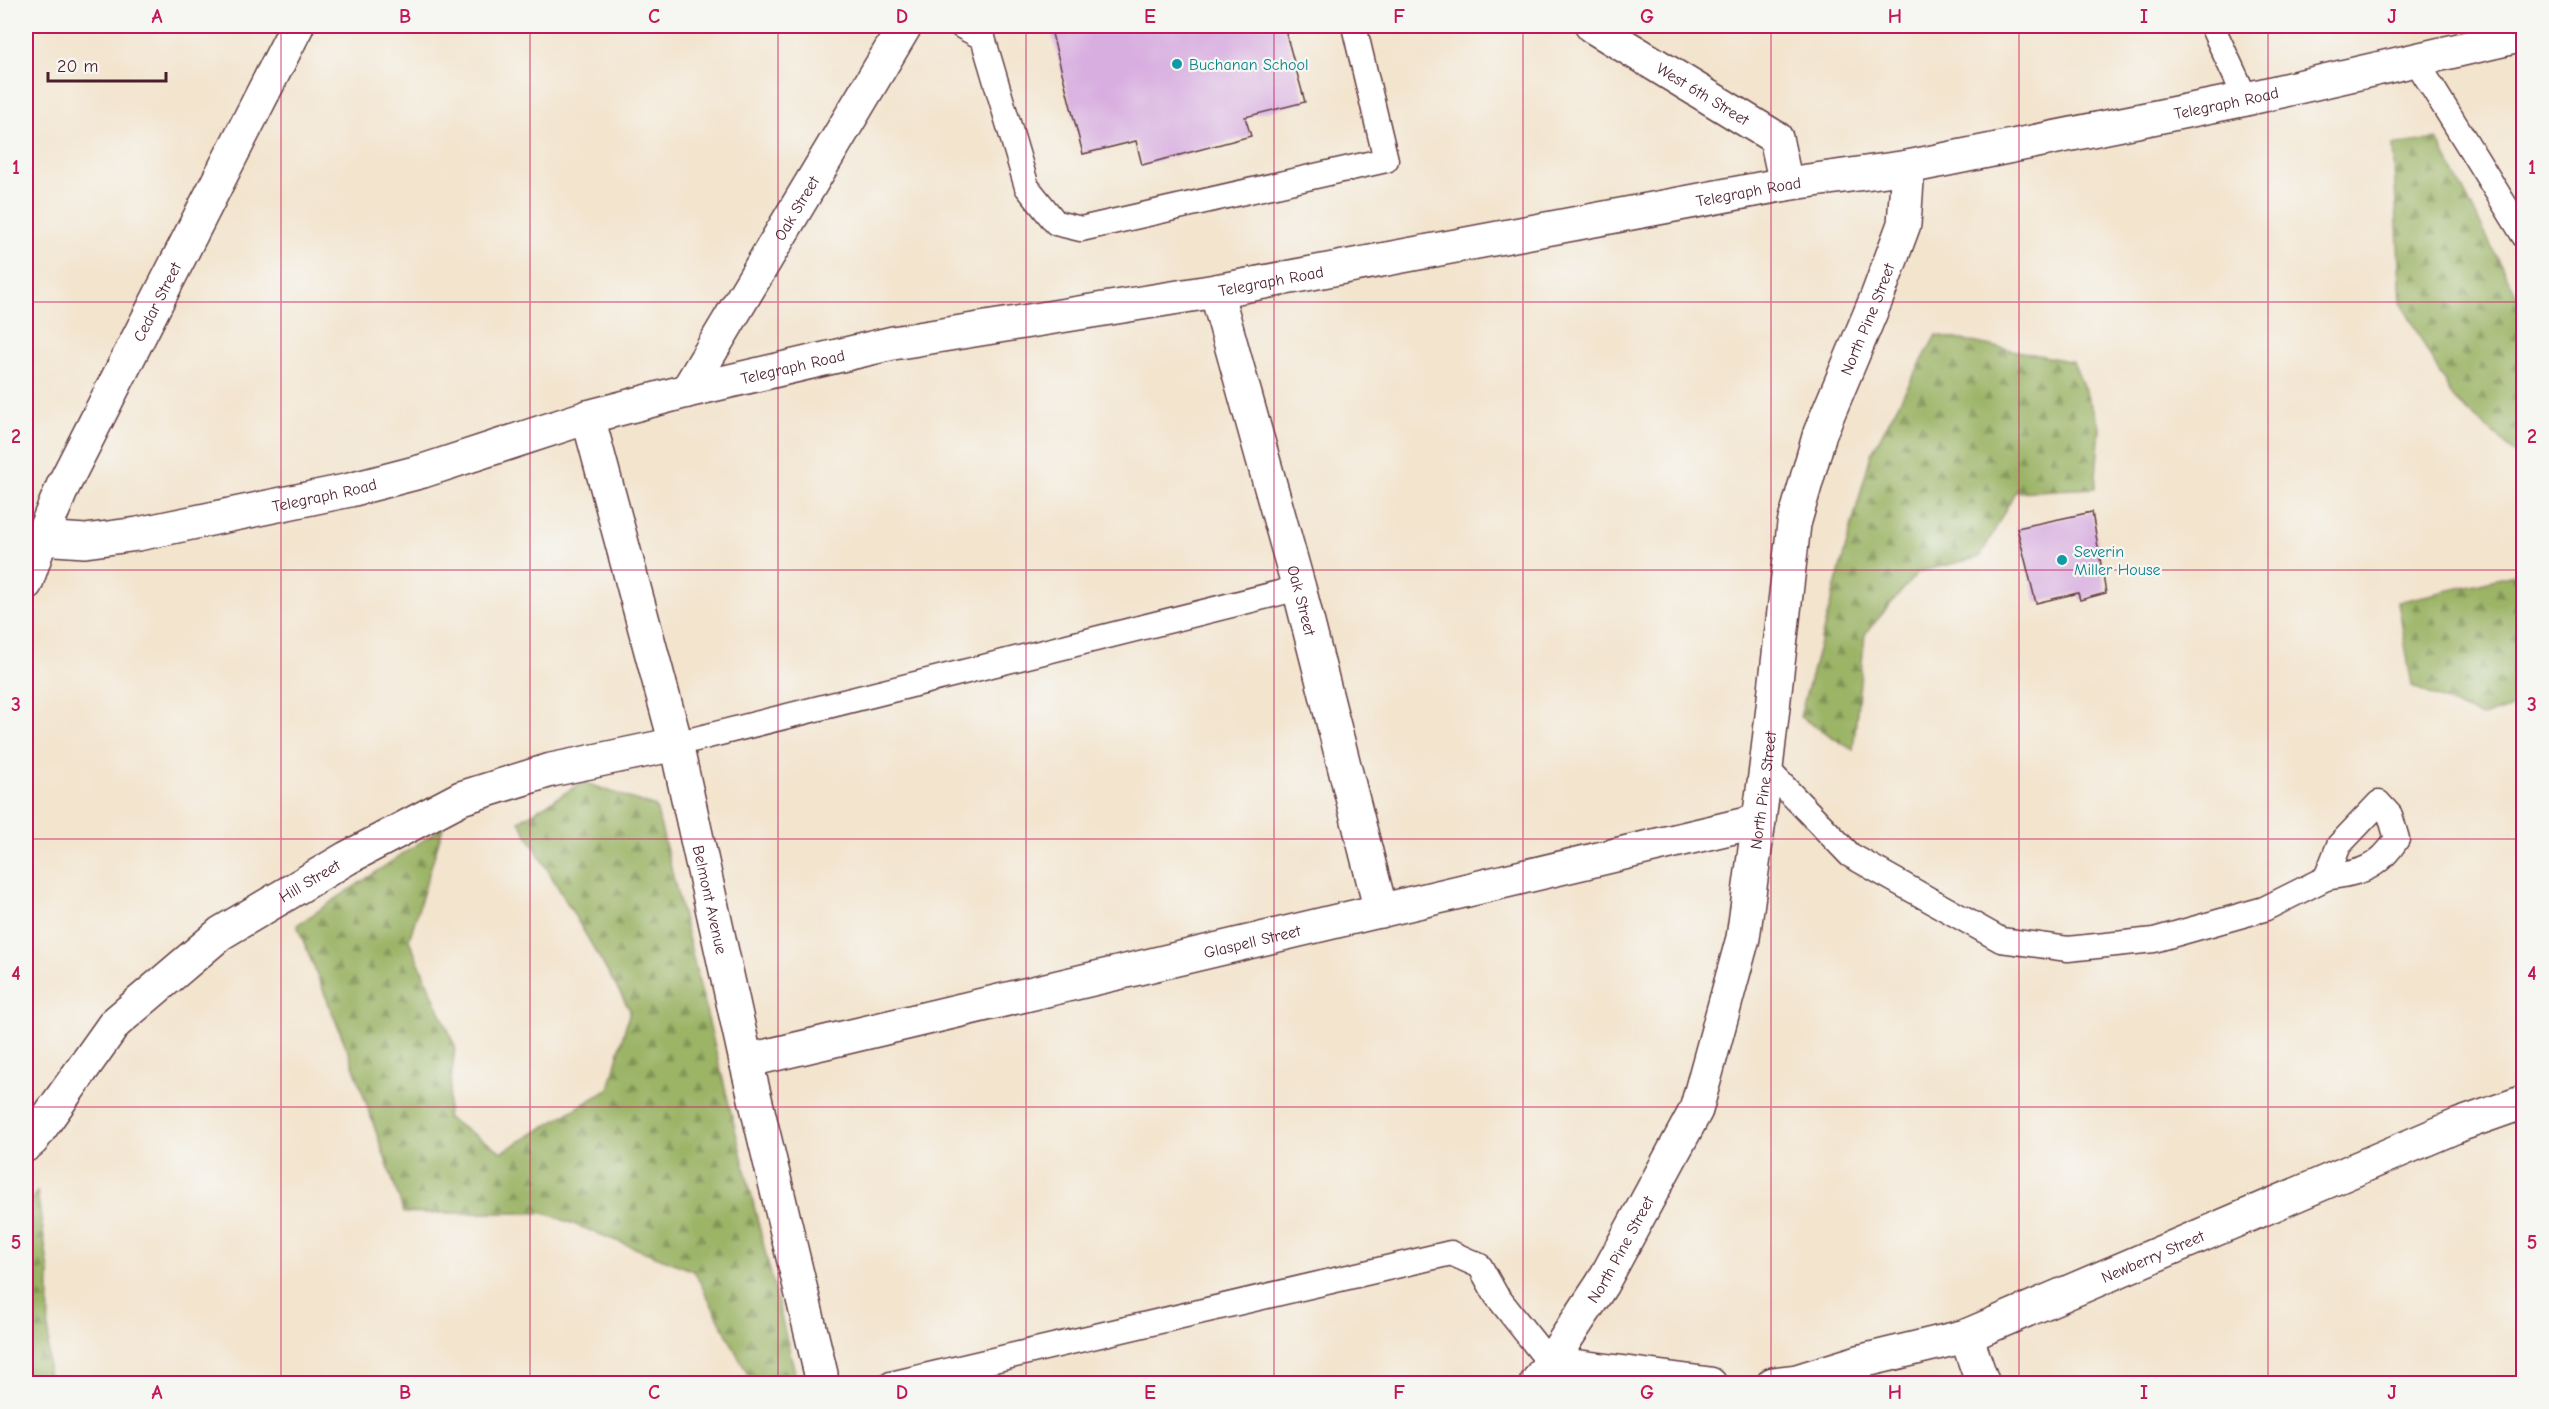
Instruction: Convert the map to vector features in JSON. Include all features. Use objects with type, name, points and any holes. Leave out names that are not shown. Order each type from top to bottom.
[{"type":"street","name":"Cedar Street","points":[[26,583],[33,538],[63,486],[297,26]]},
{"type":"street","name":"Oak Street","points":[[687,391],[905,26]]},
{"type":"street","name":"West 6th Street","points":[[1592,26],[1776,138],[1786,184]]},
{"type":"street","name":"Telegraph Road","points":[[33,538],[85,541],[138,534],[350,490],[423,471],[588,417],[687,391],[893,343],[1216,291],[1786,184],[1908,167],[2246,99],[2523,35]]},
{"type":"street","name":"North Pine Street","points":[[1543,1373],[1602,1284],[1696,1110],[1743,938],[1766,768],[1794,524],[1820,433],[1877,297],[1904,224],[1908,167]]},
{"type":"street","name":"Oak Street","points":[[1216,291],[1299,588],[1382,911]]},
{"type":"street","name":"Belmont Avenue","points":[[588,417],[676,744],[746,1061],[821,1374],[821,1383]]},
{"type":"street","name":"Hill Street","points":[[26,1145],[32,1140],[115,1023],[221,933],[347,858],[461,798],[551,770],[676,744]]},
{"type":"street","name":"Glaspell Street","points":[[746,1061],[1759,821]]},
{"type":"street","name":"Newberry Street","points":[[1773,1383],[1797,1381],[1862,1361],[1966,1336],[2459,1125],[2523,1102]]},
{"type":"street","points":[[1966,1336],[1983,1383]]},
{"type":"street","points":[[1543,1373],[1710,1383]]},
{"type":"lane","points":[[961,26],[983,38],[1027,187],[1056,223],[1082,229],[1386,160],[1354,26]]},
{"type":"lane","points":[[2212,26],[2246,99]]},
{"type":"lane","points":[[2415,59],[2523,236]]},
{"type":"lane","points":[[676,744],[1299,588]]},
{"type":"lane","points":[[1766,768],[1850,855],[2001,940],[2068,949],[2154,940],[2264,909],[2326,878]]},
{"type":"lane","points":[[891,1383],[1451,1253],[1480,1266],[1543,1373]]},
{"type":"green space","points":[[2437,139],[2523,308],[2524,452],[2519,456],[2453,398],[2401,302],[2393,145]]},
{"type":"green space","points":[[1936,335],[2073,362],[2100,427],[2095,488],[2015,492],[1980,557],[1918,572],[1865,634],[1853,750],[1800,717],[1871,454]]},
{"type":"green space","points":[[2523,573],[2523,704],[2481,717],[2412,686],[2398,602]]},
{"type":"green space","points":[[583,782],[656,807],[797,1381],[795,1383],[752,1383],[694,1271],[545,1213],[404,1213],[351,1059],[297,925],[443,827],[409,940],[455,1046],[447,1118],[502,1152],[609,1089],[630,1010],[519,821]]},
{"type":"green space","points":[[37,1192],[49,1271],[48,1383],[26,1383],[26,1206]]},
{"type":"building","name":"Buchanan School","points":[[1050,26],[1284,26],[1305,102],[1245,117],[1251,136],[1142,165],[1136,141],[1083,154]]},
{"type":"building","name":"Severin Miller House","points":[[2092,512],[2106,593],[2080,600],[2078,593],[2036,603],[2017,528]]},
{"type":"place","name":"Buchanan School","points":[[1177,64]]},
{"type":"place","name":"Severin Miller House","points":[[2062,560]]}]
